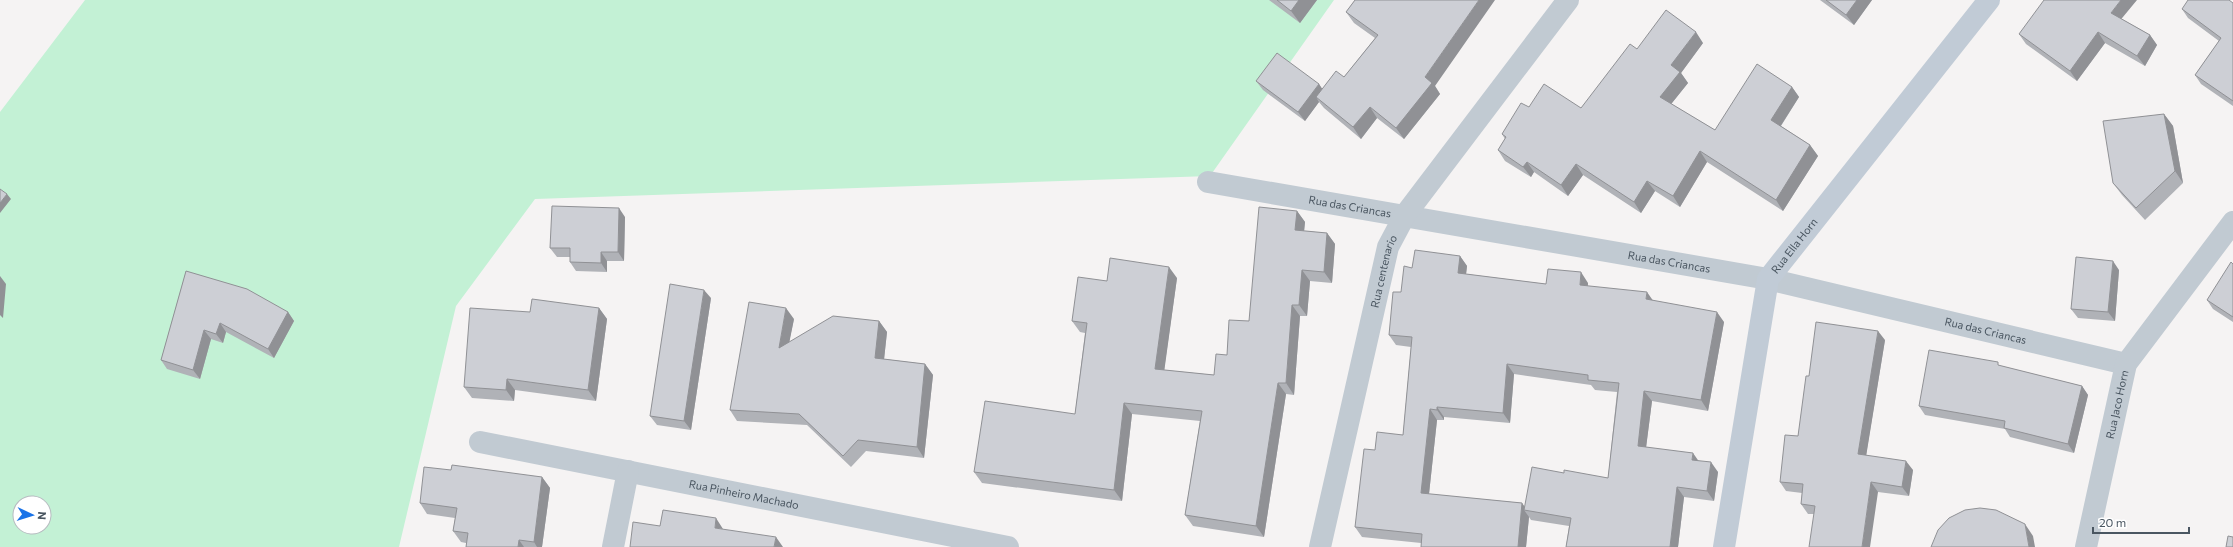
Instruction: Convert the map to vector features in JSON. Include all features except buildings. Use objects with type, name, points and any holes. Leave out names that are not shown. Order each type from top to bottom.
[{"type":"street","name":"Rua centenario","points":[[1320,547],[1388,247],[1405,215],[1568,0]]},
{"type":"street","name":"Rua Ella Horn","points":[[1724,547],[1768,279],[1989,0]]},
{"type":"street","name":"Rua das Criancas","points":[[1208,182],[1768,279],[2126,364]]},
{"type":"street","name":"Rua Jaco Horn","points":[[2086,547],[2126,364],[2233,222]]},
{"type":"street","name":"Rua Pinheiro Machado","points":[[480,442],[1008,547]]},
{"type":"street","points":[[613,547],[628,471]]},
{"type":"green space","points":[[85,0],[1334,0],[1210,176],[535,199],[456,306],[399,547],[0,547],[0,112]]}]
